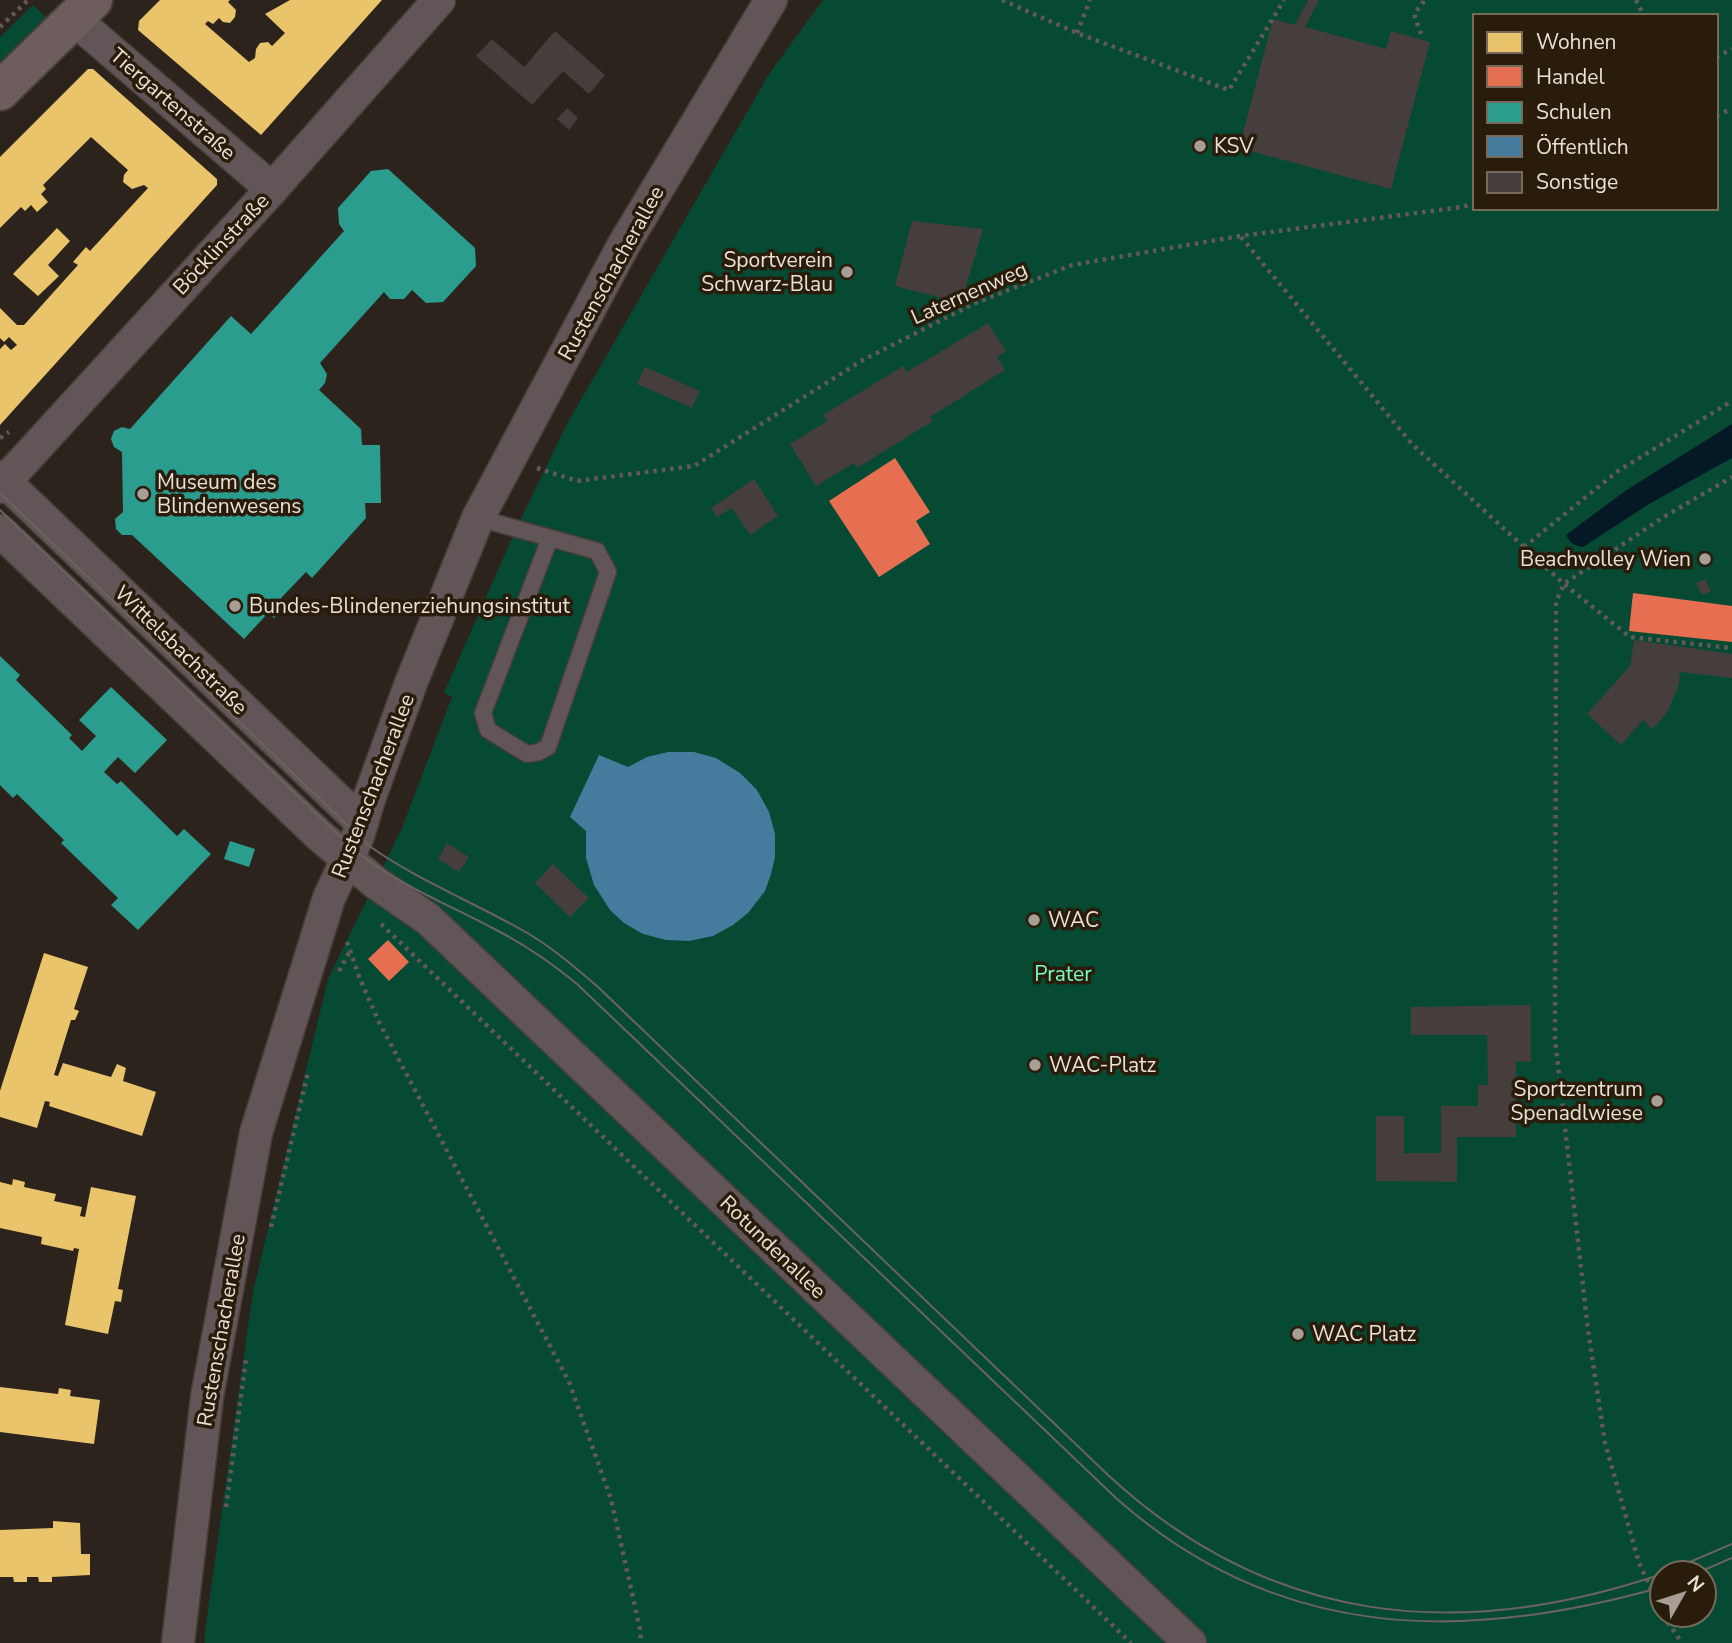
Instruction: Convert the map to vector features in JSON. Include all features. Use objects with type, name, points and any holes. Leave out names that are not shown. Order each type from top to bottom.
[{"type":"main road","points":[[0,91],[84,10]]},
{"type":"street","name":"Böcklinstraße","points":[[1,482],[272,189],[439,0]]},
{"type":"street","name":"Rustenschacherallee","points":[[178,1643],[207,1397],[256,1133],[329,898],[348,860],[411,683],[478,519],[623,246],[767,1]]},
{"type":"street","name":"Tiergartenstraße","points":[[84,10],[272,189]]},
{"type":"street","name":"Wittelsbachstraße","points":[[1,482],[362,823]]},
{"type":"street","name":"Wittelsbachstraße","points":[[0,531],[348,860]]},
{"type":"street","name":"Rotundenallee","points":[[348,860],[428,919],[1190,1643]]},
{"type":"lane","points":[[478,519],[550,538],[597,551],[608,572],[548,747],[527,754],[488,730],[483,713],[550,538]]},
{"type":"path","points":[[0,27],[28,0]]},
{"type":"path","points":[[1002,0],[1077,33],[1229,90],[1284,0]]},
{"type":"path","points":[[1077,33],[1090,0]]},
{"type":"path","points":[[1420,33],[1414,14],[1425,0]]},
{"type":"path","name":"Laternenweg","points":[[509,458],[577,481],[694,466],[863,360],[973,304],[1072,265],[1240,236],[1473,204]]},
{"type":"path","points":[[1240,236],[1412,444],[1564,584],[1630,637],[1732,649]]},
{"type":"path","points":[[1524,547],[1618,471],[1732,401]]},
{"type":"path","points":[[1648,1582],[1639,1563],[1605,1443],[1588,1330],[1555,1038],[1556,601],[1564,584],[1662,519],[1732,478]]},
{"type":"path","points":[[379,923],[1131,1643]]},
{"type":"path","points":[[345,936],[379,1022],[569,1382],[611,1499],[641,1643]]},
{"type":"path","points":[[333,982],[349,951]]},
{"type":"path","points":[[269,1236],[311,1059]]},
{"type":"path","points":[[226,1508],[246,1358]]},
{"type":"green space","name":"Prater","points":[[823,0],[1732,0],[1732,1643],[205,1643],[253,1292],[328,979],[402,828],[452,697],[444,693],[516,529],[567,424],[769,74]]},
{"type":"green space","points":[[33,5],[47,18],[0,64],[0,37]]},
{"type":"water","points":[[1732,424],[1732,458],[1649,504],[1583,547],[1569,540],[1566,535],[1625,491]]},
{"type":"building: Wohnen","points":[[160,0],[230,0],[228,2],[236,10],[230,23],[219,18],[213,24],[208,21],[205,24],[249,62],[255,58],[260,43],[268,42],[272,46],[285,33],[265,14],[290,0],[382,0],[261,135],[138,30],[139,21]]},
{"type":"building: Wohnen","points":[[88,69],[93,69],[217,179],[217,185],[0,425],[0,349],[5,344],[11,350],[17,345],[9,337],[4,342],[0,338],[0,308],[17,325],[24,325],[78,265],[73,262],[86,247],[90,251],[148,188],[144,185],[132,189],[123,182],[128,170],[91,137],[43,185],[46,189],[41,194],[48,202],[37,212],[31,205],[25,211],[21,207],[0,228],[0,157]]},
{"type":"building: Wohnen","points":[[57,228],[70,241],[48,265],[59,276],[38,296],[13,274]]},
{"type":"building: Wohnen","points":[[44,953],[88,967],[74,1009],[79,1011],[75,1020],[71,1020],[54,1075],[58,1076],[63,1063],[111,1077],[117,1064],[126,1068],[123,1081],[156,1092],[142,1136],[49,1106],[50,1102],[45,1101],[37,1128],[0,1117],[0,1091]]},
{"type":"building: Wohnen","points":[[13,1179],[25,1182],[24,1187],[56,1194],[54,1201],[82,1207],[80,1216],[85,1217],[91,1187],[136,1196],[118,1289],[123,1290],[121,1302],[115,1301],[108,1334],[65,1325],[79,1249],[74,1248],[73,1251],[41,1244],[42,1237],[0,1228],[0,1182],[12,1185]]},
{"type":"building: Wohnen","points":[[0,1387],[58,1394],[59,1388],[71,1390],[70,1396],[100,1400],[94,1444],[0,1432]]},
{"type":"building: Wohnen","points":[[53,1521],[80,1523],[81,1554],[90,1554],[90,1575],[52,1577],[52,1582],[39,1582],[38,1577],[27,1577],[27,1582],[14,1582],[13,1577],[0,1577],[0,1530],[53,1528]]},
{"type":"building: Handel","points":[[895,458],[930,512],[916,521],[930,544],[879,577],[829,501]]},
{"type":"building: Handel","points":[[1633,593],[1732,606],[1732,642],[1629,631]]},
{"type":"building: Handel","points":[[388,940],[409,962],[389,981],[368,959]]},
{"type":"building: Schulen","name":"Bundes-Blindenerziehungsinstitut","points":[[388,169],[475,248],[476,266],[443,302],[426,303],[412,290],[404,299],[390,299],[384,292],[320,363],[327,374],[325,383],[319,390],[361,429],[362,445],[380,445],[381,503],[365,503],[366,518],[312,578],[306,572],[281,598],[286,604],[274,618],[268,613],[244,639],[132,535],[122,535],[116,529],[115,519],[123,512],[122,452],[114,447],[111,439],[114,431],[122,427],[130,429],[231,316],[251,334],[344,231],[339,224],[338,208],[371,171]]},
{"type":"building: Schulen","points":[[0,656],[20,675],[16,680],[72,735],[69,738],[82,751],[96,736],[79,720],[111,687],[167,740],[135,773],[118,757],[104,772],[117,784],[121,781],[177,836],[184,829],[211,854],[138,930],[111,905],[118,898],[61,843],[64,840],[17,794],[13,798],[0,785]]},
{"type":"building: Schulen","points":[[230,841],[255,849],[249,867],[224,859]]},
{"type":"building: Öffentlich","points":[[668,752],[694,752],[716,758],[740,773],[757,790],[769,812],[775,834],[775,857],[771,874],[765,891],[748,913],[713,936],[689,941],[666,940],[643,934],[624,923],[610,910],[594,885],[586,858],[586,831],[570,817],[599,755],[628,767],[647,757]]},
{"type":"building: Sonstige","points":[[1308,0],[1319,0],[1305,27],[1386,49],[1391,31],[1430,42],[1391,189],[1239,148],[1273,19],[1295,25]]},
{"type":"building: Sonstige","points":[[555,31],[605,75],[589,94],[563,71],[532,105],[476,56],[492,39],[524,67]]},
{"type":"building: Sonstige","points":[[567,108],[578,118],[569,130],[557,119]]},
{"type":"building: Sonstige","points":[[912,221],[983,229],[961,303],[895,286]]},
{"type":"building: Sonstige","points":[[988,323],[1006,351],[997,357],[1005,370],[930,417],[933,421],[857,468],[854,463],[816,486],[790,444],[827,421],[823,415],[903,366],[907,372]]},
{"type":"building: Sonstige","points":[[645,367],[700,391],[692,408],[637,384]]},
{"type":"building: Sonstige","points":[[754,479],[778,516],[750,535],[732,508],[717,517],[711,508]]},
{"type":"building: Sonstige","points":[[1705,579],[1711,591],[1702,595],[1696,583]]},
{"type":"building: Sonstige","points":[[1634,640],[1732,654],[1732,678],[1680,672],[1679,684],[1667,713],[1652,729],[1643,720],[1621,745],[1587,714],[1630,666]]},
{"type":"building: Sonstige","points":[[447,843],[469,857],[459,872],[438,859]]},
{"type":"building: Sonstige","points":[[553,864],[589,898],[570,917],[535,883]]},
{"type":"building: Sonstige","points":[[1531,1005],[1531,1062],[1516,1061],[1516,1137],[1457,1137],[1457,1182],[1376,1181],[1376,1116],[1404,1116],[1404,1153],[1441,1153],[1441,1106],[1478,1106],[1478,1085],[1488,1085],[1487,1035],[1411,1035],[1411,1007]]},
{"type":"tram line","points":[[0,493],[368,845],[407,870],[529,934],[556,952],[598,987],[1108,1475],[1170,1525],[1234,1563],[1301,1590],[1369,1607],[1440,1613],[1512,1609],[1586,1596],[1648,1578]]},
{"type":"tram line","points":[[0,510],[353,849],[406,884],[520,943],[577,984],[1117,1499],[1179,1546],[1243,1581],[1308,1604],[1376,1618],[1445,1621],[1516,1617],[1588,1605],[1648,1590]]},
{"type":"tram line","points":[[1697,1559],[1732,1544]]},
{"type":"tram line","points":[[1718,1564],[1732,1558]]},
{"type":"place","name":"KSV","points":[[1200,146]]},
{"type":"place","name":"Sportverein Schwarz-Blau","points":[[847,272]]},
{"type":"place","name":"Museum des Blindenwesens","points":[[143,494]]},
{"type":"place","name":"Beachvolley Wien","points":[[1705,559]]},
{"type":"place","name":"Bundes-Blindenerziehungsinstitut","points":[[235,606]]},
{"type":"place","name":"WAC","points":[[1034,920]]},
{"type":"place","name":"WAC-Platz","points":[[1035,1065]]},
{"type":"place","name":"Sportzentrum Spenadlwiese","points":[[1657,1101]]},
{"type":"place","name":"WAC Platz","points":[[1298,1334]]}]
